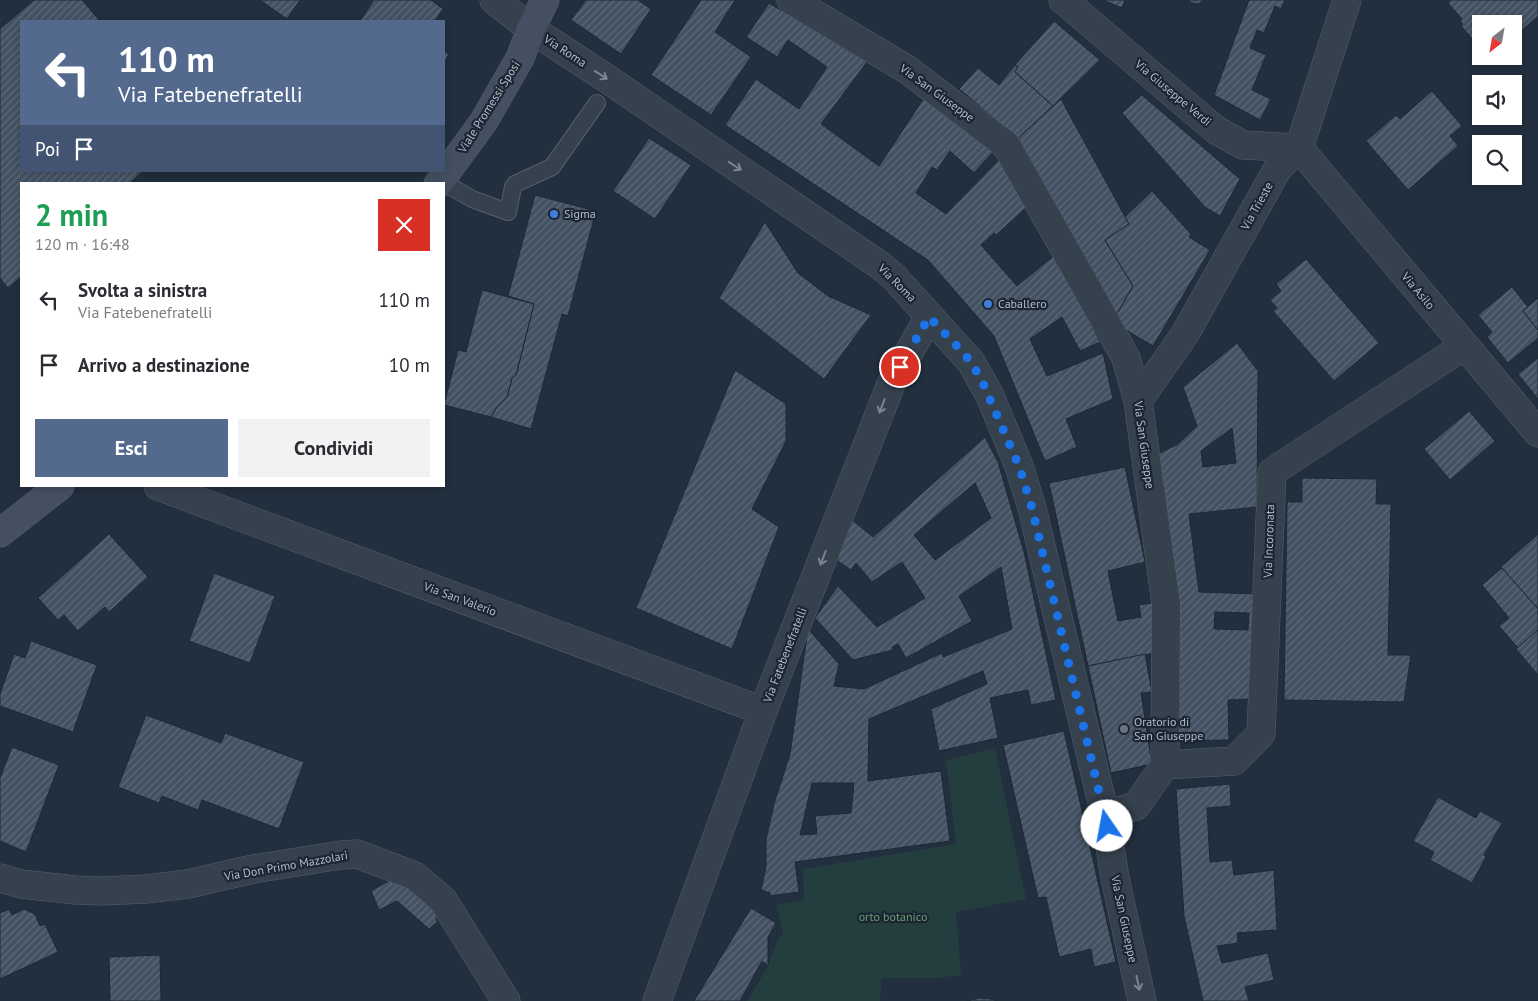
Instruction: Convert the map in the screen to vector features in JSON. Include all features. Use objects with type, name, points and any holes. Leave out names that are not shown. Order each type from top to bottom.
[{"type":"main road","name":"Viale Promessi Sposi","points":[[440,182],[484,121],[520,58],[530,29],[545,0]]},
{"type":"main road","points":[[0,533],[52,490]]},
{"type":"street","name":"Via Roma","points":[[494,0],[530,29],[882,266],[894,276],[971,362],[990,396],[1019,466],[1034,518],[1105,815]]},
{"type":"street","name":"Via San Giuseppe","points":[[791,0],[908,70],[1006,145],[1126,358],[1138,401],[1166,604],[1166,765]]},
{"type":"street","name":"Via Giuseppe Verdi","points":[[1063,0],[1216,130],[1243,145],[1299,148]]},
{"type":"street","name":"Via Trieste","points":[[1138,401],[1185,334],[1278,168],[1299,148],[1347,0]]},
{"type":"street","name":"Via Asilo","points":[[1299,148],[1538,433]]},
{"type":"street","name":"Via Fatebenefratelli","points":[[657,1001],[763,711],[891,384],[929,317]]},
{"type":"street","name":"Via Incoronata","points":[[1166,765],[1234,761],[1261,734],[1272,472],[1464,346]]},
{"type":"street","name":"Via San Valerio","points":[[161,487],[763,711]]},
{"type":"street","points":[[1105,815],[1136,806],[1166,765]]},
{"type":"street","name":"Via San Giuseppe","points":[[1105,815],[1115,878],[1142,1001]]},
{"type":"street","name":"Via Don Primo Mazzolari","points":[[0,878],[21,884],[76,890],[146,889],[188,884],[253,869],[357,854],[411,874],[434,890],[443,900],[506,1001]]},
{"type":"lane","name":"Viale Promessi Sposi","points":[[445,185],[472,199],[508,212],[515,184],[552,168],[597,103]]},
{"type":"green space","name":"orto botanico","points":[[995,748],[1026,899],[956,912],[961,975],[938,978],[882,978],[880,1001],[747,1001],[768,966],[778,940],[783,933],[776,905],[804,900],[803,869],[956,844],[946,760]]},
{"type":"building","points":[[34,0],[82,0],[99,20],[20,20],[20,172],[142,172],[131,182],[20,182],[20,278],[8,288],[0,278],[0,29]]},
{"type":"building","points":[[260,0],[300,0],[287,19]]},
{"type":"building","points":[[374,0],[431,0],[443,9],[436,20],[361,20]]},
{"type":"building","points":[[586,0],[638,0],[651,9],[621,54],[571,20]]},
{"type":"building","points":[[701,0],[735,0],[715,32],[751,57],[711,115],[651,75]]},
{"type":"building","points":[[1103,0],[1125,0],[1122,8]]},
{"type":"building","points":[[1187,0],[1204,0],[1194,4]]},
{"type":"building","points":[[1249,0],[1285,0],[1281,9],[1275,6],[1264,33],[1257,30],[1250,48],[1266,55],[1252,90],[1271,99],[1260,120],[1214,95]]},
{"type":"building","points":[[1451,0],[1538,0],[1538,16],[1522,30],[1522,15],[1472,15],[1472,39],[1461,26],[1463,24],[1460,21],[1462,19],[1448,3]]},
{"type":"building","points":[[769,3],[867,62],[821,124],[879,166],[924,98],[994,151],[974,173],[950,151],[937,170],[932,167],[916,193],[946,214],[1000,159],[1028,206],[996,235],[994,233],[981,245],[1017,286],[1056,254],[1100,342],[1080,351],[1062,317],[1030,339],[1047,376],[1103,353],[1113,399],[1066,419],[1077,447],[1045,461],[994,336],[928,260],[725,125],[756,79],[799,109],[827,67],[788,40],[777,57],[746,37]]},
{"type":"building","points":[[1054,21],[1100,60],[1053,106],[1015,72],[1018,67],[1015,65]]},
{"type":"building","points":[[445,52],[449,54],[445,61]]},
{"type":"building","points":[[1015,65],[1018,67],[1015,72],[1053,106],[1018,138],[959,89],[978,68],[999,85]]},
{"type":"building","points":[[1432,91],[1462,126],[1450,136],[1458,146],[1408,190],[1366,141],[1396,115],[1400,119]]},
{"type":"building","points":[[1142,95],[1240,179],[1220,216],[1205,207],[1122,113]]},
{"type":"building","points":[[1061,99],[1129,224],[1105,240],[1133,286],[1117,314],[1018,138]]},
{"type":"building","points":[[649,138],[691,165],[655,219],[613,191]]},
{"type":"building","points":[[1152,191],[1191,234],[1189,237],[1210,250],[1153,346],[1126,330],[1117,314],[1133,286],[1105,240],[1129,224],[1125,217]]},
{"type":"building","points":[[535,195],[596,211],[568,316],[562,314],[531,429],[491,417],[497,407],[507,397],[512,378],[516,375],[534,304],[508,296]]},
{"type":"building","points":[[765,222],[798,273],[828,296],[871,315],[824,379],[719,298]]},
{"type":"building","points":[[1306,259],[1379,343],[1334,381],[1273,311],[1277,308],[1270,300],[1281,291],[1276,284]]},
{"type":"building","points":[[1512,287],[1528,307],[1523,311],[1538,330],[1538,338],[1508,363],[1487,337],[1492,332],[1478,315]]},
{"type":"building","points":[[482,290],[534,304],[516,375],[512,378],[507,397],[497,407],[491,417],[445,405],[458,350],[466,352]]},
{"type":"building","points":[[1538,298],[1538,330],[1523,311]]},
{"type":"building","points":[[1237,343],[1258,371],[1257,507],[1189,514],[1199,592],[1260,594],[1252,699],[1228,700],[1229,740],[1173,741],[1158,454],[1178,444],[1197,426],[1183,387]],"holes":[[[1232,428],[1236,463],[1203,467],[1201,451]],[[1215,612],[1249,613],[1248,630],[1214,629]]]},
{"type":"building","points":[[1538,358],[1538,399],[1518,374]]},
{"type":"building","points":[[735,370],[786,404],[786,441],[752,509],[779,527],[732,649],[636,608]]},
{"type":"building","points":[[1469,411],[1495,441],[1450,480],[1424,449]]},
{"type":"building","points":[[985,437],[998,462],[1024,552],[1056,700],[1031,705],[1028,690],[990,698],[998,738],[939,751],[931,709],[987,684],[983,671],[869,719],[868,781],[941,771],[950,841],[795,862],[799,892],[770,896],[770,893],[761,890],[766,867],[766,840],[774,804],[790,754],[808,629],[839,664],[834,686],[864,689],[942,653],[943,657],[1012,629],[1001,567],[959,596],[972,621],[906,658],[898,644],[892,647],[893,650],[853,660],[815,618],[838,586],[877,627],[925,598],[902,562],[872,582],[856,563],[851,570],[832,557],[851,519],[873,537]],"holes":[[[975,483],[991,518],[935,560],[914,535]],[[812,783],[854,783],[851,813],[815,816],[817,834],[800,835]]]},
{"type":"building","points":[[1125,467],[1145,562],[1108,571],[1118,621],[1141,617],[1139,605],[1153,603],[1155,653],[1088,666],[1049,483]]},
{"type":"building","points":[[1302,478],[1377,479],[1376,504],[1391,504],[1388,655],[1411,655],[1404,702],[1284,700],[1287,502],[1302,502]]},
{"type":"building","points":[[109,534],[148,577],[109,612],[105,607],[78,631],[64,615],[58,620],[38,598]]},
{"type":"building","points":[[1538,534],[1538,609],[1501,567]]},
{"type":"building","points":[[1502,568],[1538,609],[1538,630],[1518,648],[1499,626],[1509,618],[1482,585]]},
{"type":"building","points":[[214,573],[275,596],[250,663],[189,641]]},
{"type":"building","points":[[1538,630],[1538,675],[1516,649]]},
{"type":"building","points":[[31,641],[97,665],[73,732],[0,706],[0,694],[14,654],[25,658]]},
{"type":"building","name":"Oratorio di San Giuseppe","points":[[1145,654],[1152,692],[1141,693],[1152,764],[1111,773],[1088,666]]},
{"type":"building","points":[[146,715],[221,743],[225,733],[304,762],[279,829],[202,800],[198,810],[162,796],[159,803],[118,787]]},
{"type":"building","points":[[1064,731],[1116,962],[1094,967],[1091,949],[1059,957],[1046,897],[1038,898],[1003,745]]},
{"type":"building","points":[[12,747],[59,765],[26,852],[0,841],[0,778]]},
{"type":"building","points":[[1230,784],[1231,806],[1207,808],[1210,862],[1232,860],[1234,875],[1274,870],[1277,930],[1237,933],[1238,943],[1217,946],[1222,963],[1268,953],[1274,980],[1245,987],[1249,1001],[1203,1001],[1184,916],[1176,789]]},
{"type":"building","points":[[1438,797],[1476,818],[1480,811],[1502,823],[1484,855],[1486,857],[1472,883],[1430,860],[1434,852],[1413,841]]},
{"type":"building","points":[[394,878],[436,907],[437,922],[429,929],[397,901],[379,910],[371,891]]},
{"type":"building","points":[[751,908],[776,923],[768,937],[768,966],[762,961],[740,1001],[694,1001]]},
{"type":"building","points":[[9,909],[12,915],[24,909],[35,914],[40,926],[45,924],[58,952],[0,979],[0,913]]},
{"type":"building","points":[[160,955],[161,1001],[110,1001],[109,957]]},
{"type":"building","points":[[979,998],[991,999],[997,1001],[967,1001]]},
{"type":"place","name":"Sigma","points":[[554,214]]},
{"type":"place","name":"Caballero","points":[[988,304]]},
{"type":"place","name":"Oratorio di San Giuseppe","points":[[1124,729]]},
{"type":"route","points":[[900,367],[929,317],[971,362],[990,396],[1019,466],[1032,508],[1107,826]]}]
